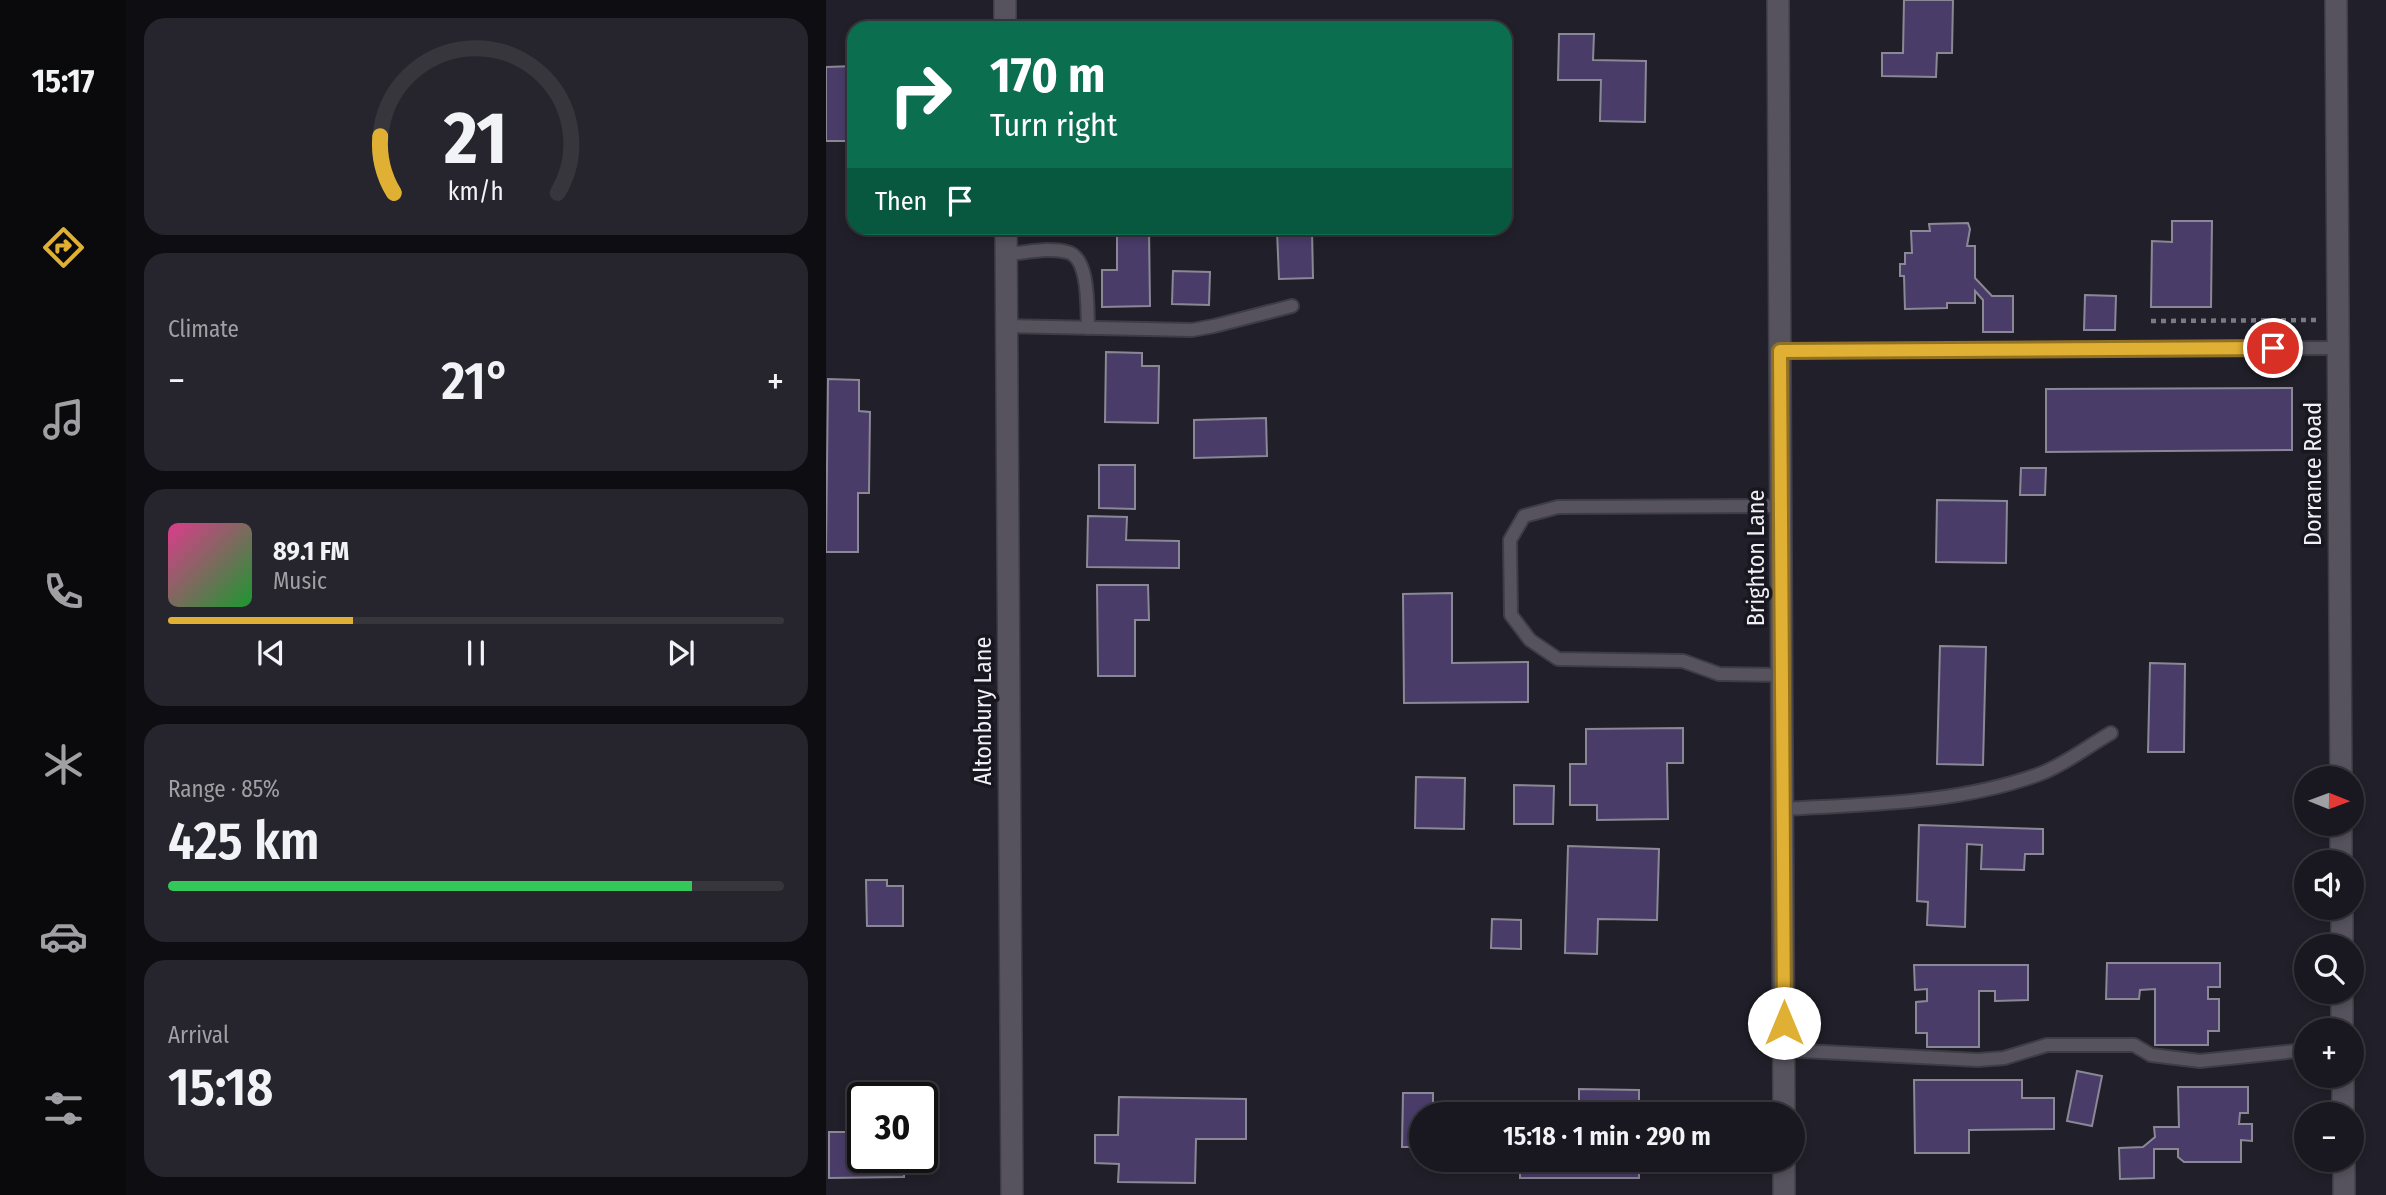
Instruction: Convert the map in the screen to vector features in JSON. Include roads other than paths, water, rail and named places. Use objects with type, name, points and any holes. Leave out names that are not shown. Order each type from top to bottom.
[{"type":"street","points":[[1005,0],[1005,21]]},
{"type":"street","name":"Brighton Lane","points":[[1778,0],[1784,1102]]},
{"type":"street","name":"Dorrance Road","points":[[2336,0],[2341,766]]},
{"type":"street","name":"Altonbury Lane","points":[[1006,235],[1012,1195]]},
{"type":"street","points":[[1784,1172],[1784,1195]]},
{"type":"street","points":[[2344,1172],[2344,1195]]},
{"type":"lane","points":[[1006,254],[1063,251],[1075,256],[1082,265],[1086,287],[1088,328]]},
{"type":"lane","points":[[1007,326],[1192,330],[1292,306]]},
{"type":"lane","points":[[1780,351],[2338,348]]},
{"type":"lane","points":[[1782,506],[1558,507],[1524,516],[1510,540],[1511,615],[1530,640],[1558,659],[1683,661],[1719,674],[1783,675]]},
{"type":"lane","points":[[1783,809],[1907,802],[1977,792],[2039,775],[2111,733]]},
{"type":"lane","points":[[1784,1050],[1978,1060],[2004,1058],[2048,1045],[2115,1044],[2134,1045],[2151,1055],[2200,1061],[2294,1051]]}]
